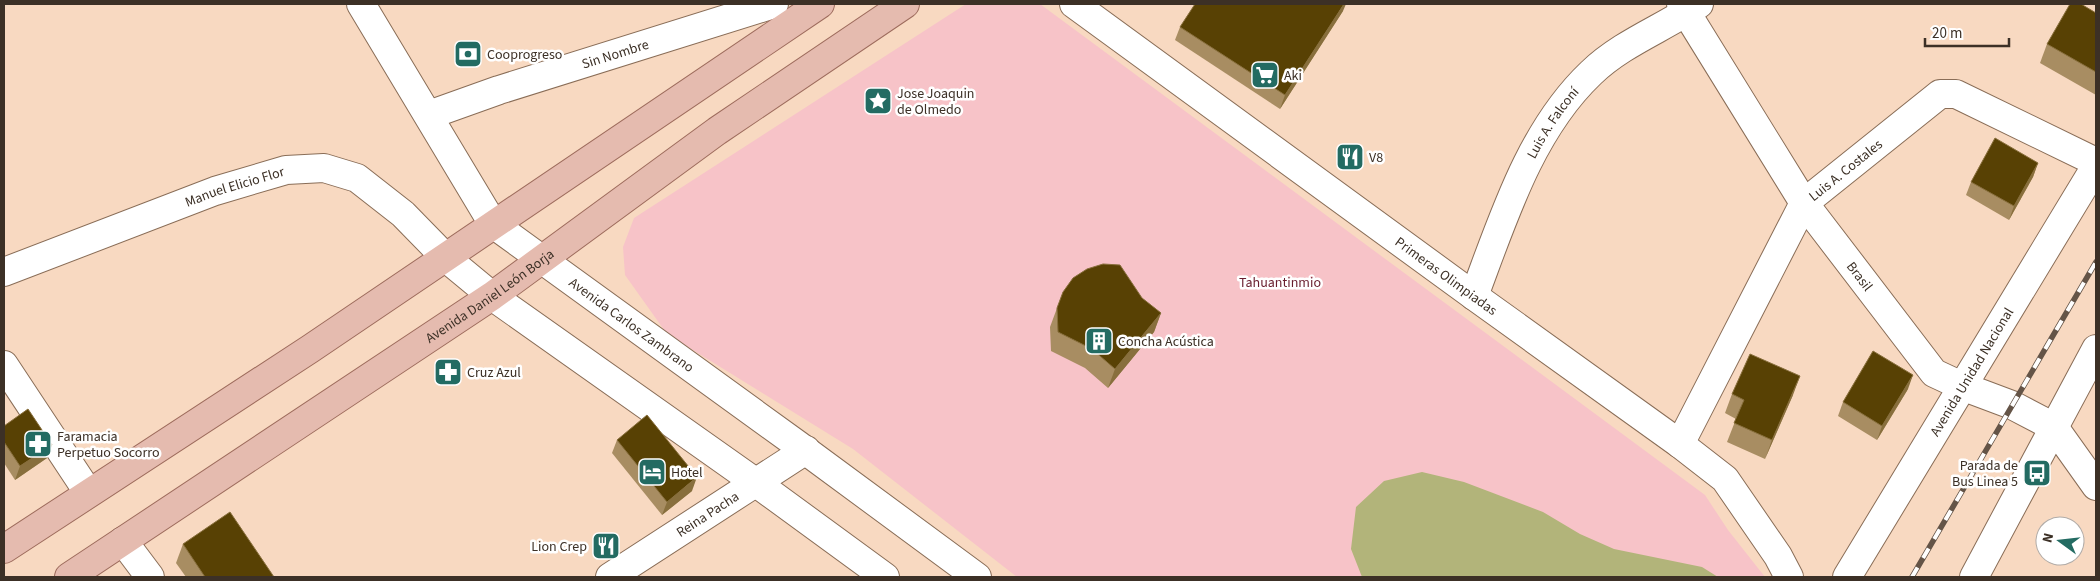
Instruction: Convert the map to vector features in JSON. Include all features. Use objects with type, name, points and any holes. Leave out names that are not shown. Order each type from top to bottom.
[{"type":"main road","points":[[4,549],[446,258],[493,224],[820,4]]},
{"type":"main road","name":"Avenida Daniel León Borja","points":[[69,577],[492,296],[717,131],[905,4]]},
{"type":"street","name":"Avenida Carlos Zambrano","points":[[361,4],[493,224],[806,450],[977,577]]},
{"type":"street","name":"Sin Nombre","points":[[429,115],[499,90],[774,4]]},
{"type":"street","name":"Primeras Olimpiadas","points":[[1074,4],[1680,444],[1725,479],[1778,556],[1789,577]]},
{"type":"street","name":"Luis A. Falconí","points":[[1474,296],[1526,165],[1556,113],[1591,72],[1639,37],[1689,7]]},
{"type":"street","name":"Brasil","points":[[1689,7],[1804,203],[1934,373],[1964,387],[2012,405],[2054,427],[2096,486]]},
{"type":"street","name":"Luis A. Costales","points":[[1680,444],[1804,203],[1940,94],[1956,94],[2096,164]]},
{"type":"street","name":"Avenida Unidad Nacional","points":[[1847,577],[1964,387],[2096,164]]},
{"type":"street","name":"Manuel Elicio Flor","points":[[4,272],[215,191],[286,170],[324,168],[357,178],[403,214],[446,258]]},
{"type":"street","points":[[446,258],[492,296],[755,482],[885,577]]},
{"type":"street","points":[[1974,577],[2096,349]]},
{"type":"street","points":[[4,365],[88,492]]},
{"type":"street","name":"Reina Pacha","points":[[610,577],[806,450]]},
{"type":"street","points":[[123,541],[150,577]]},
{"type":"green space","name":"Tahuantinmio","points":[[966,4],[1040,4],[1705,495],[1728,530],[1765,577],[1017,577],[853,449],[667,334],[625,275],[623,247],[634,218]]},
{"type":"shaded area","points":[[1422,472],[1464,482],[1543,512],[1580,534],[1614,549],[1702,567],[1718,577],[1362,577],[1351,549],[1356,507],[1384,481]]},
{"type":"building","name":"Aki","points":[[1195,4],[1344,4],[1285,95],[1180,27]]},
{"type":"building","points":[[2070,4],[2081,4],[2096,13],[2096,72],[2047,44]]},
{"type":"building","points":[[1995,138],[2038,163],[2014,206],[1971,182]]},
{"type":"building","name":"Concha Acústica","points":[[1103,264],[1120,265],[1142,298],[1161,313],[1115,369],[1092,349],[1058,332],[1057,308],[1063,292],[1073,278],[1087,269]]},
{"type":"building","points":[[1873,351],[1913,375],[1882,426],[1843,402]]},
{"type":"building","points":[[1750,354],[1800,376],[1772,440],[1734,423],[1744,400],[1732,394]]},
{"type":"building","points":[[28,409],[52,445],[20,466],[4,442],[4,426]]},
{"type":"building","name":"Hotel","points":[[647,415],[697,477],[667,502],[617,440]]},
{"type":"building","points":[[230,512],[274,577],[205,577],[183,544]]},
{"type":"railway","points":[[1912,577],[2096,262]]},
{"type":"place","name":"Cooprogreso","points":[[468,54]]},
{"type":"place","name":"Aki","points":[[1265,75]]},
{"type":"place","name":"Jose Joaquin de Olmedo","points":[[878,101]]},
{"type":"place","name":"V8","points":[[1350,157]]},
{"type":"place","name":"Concha Acústica","points":[[1099,341]]},
{"type":"place","name":"Cruz Azul","points":[[448,372]]},
{"type":"place","name":"Faramacia Perpetuo Socorro","points":[[38,444]]},
{"type":"place","name":"Hotel","points":[[652,472]]},
{"type":"place","name":"Parada de Bus Linea 5","points":[[2037,473]]},
{"type":"place","name":"Lion Crep","points":[[606,546]]}]
